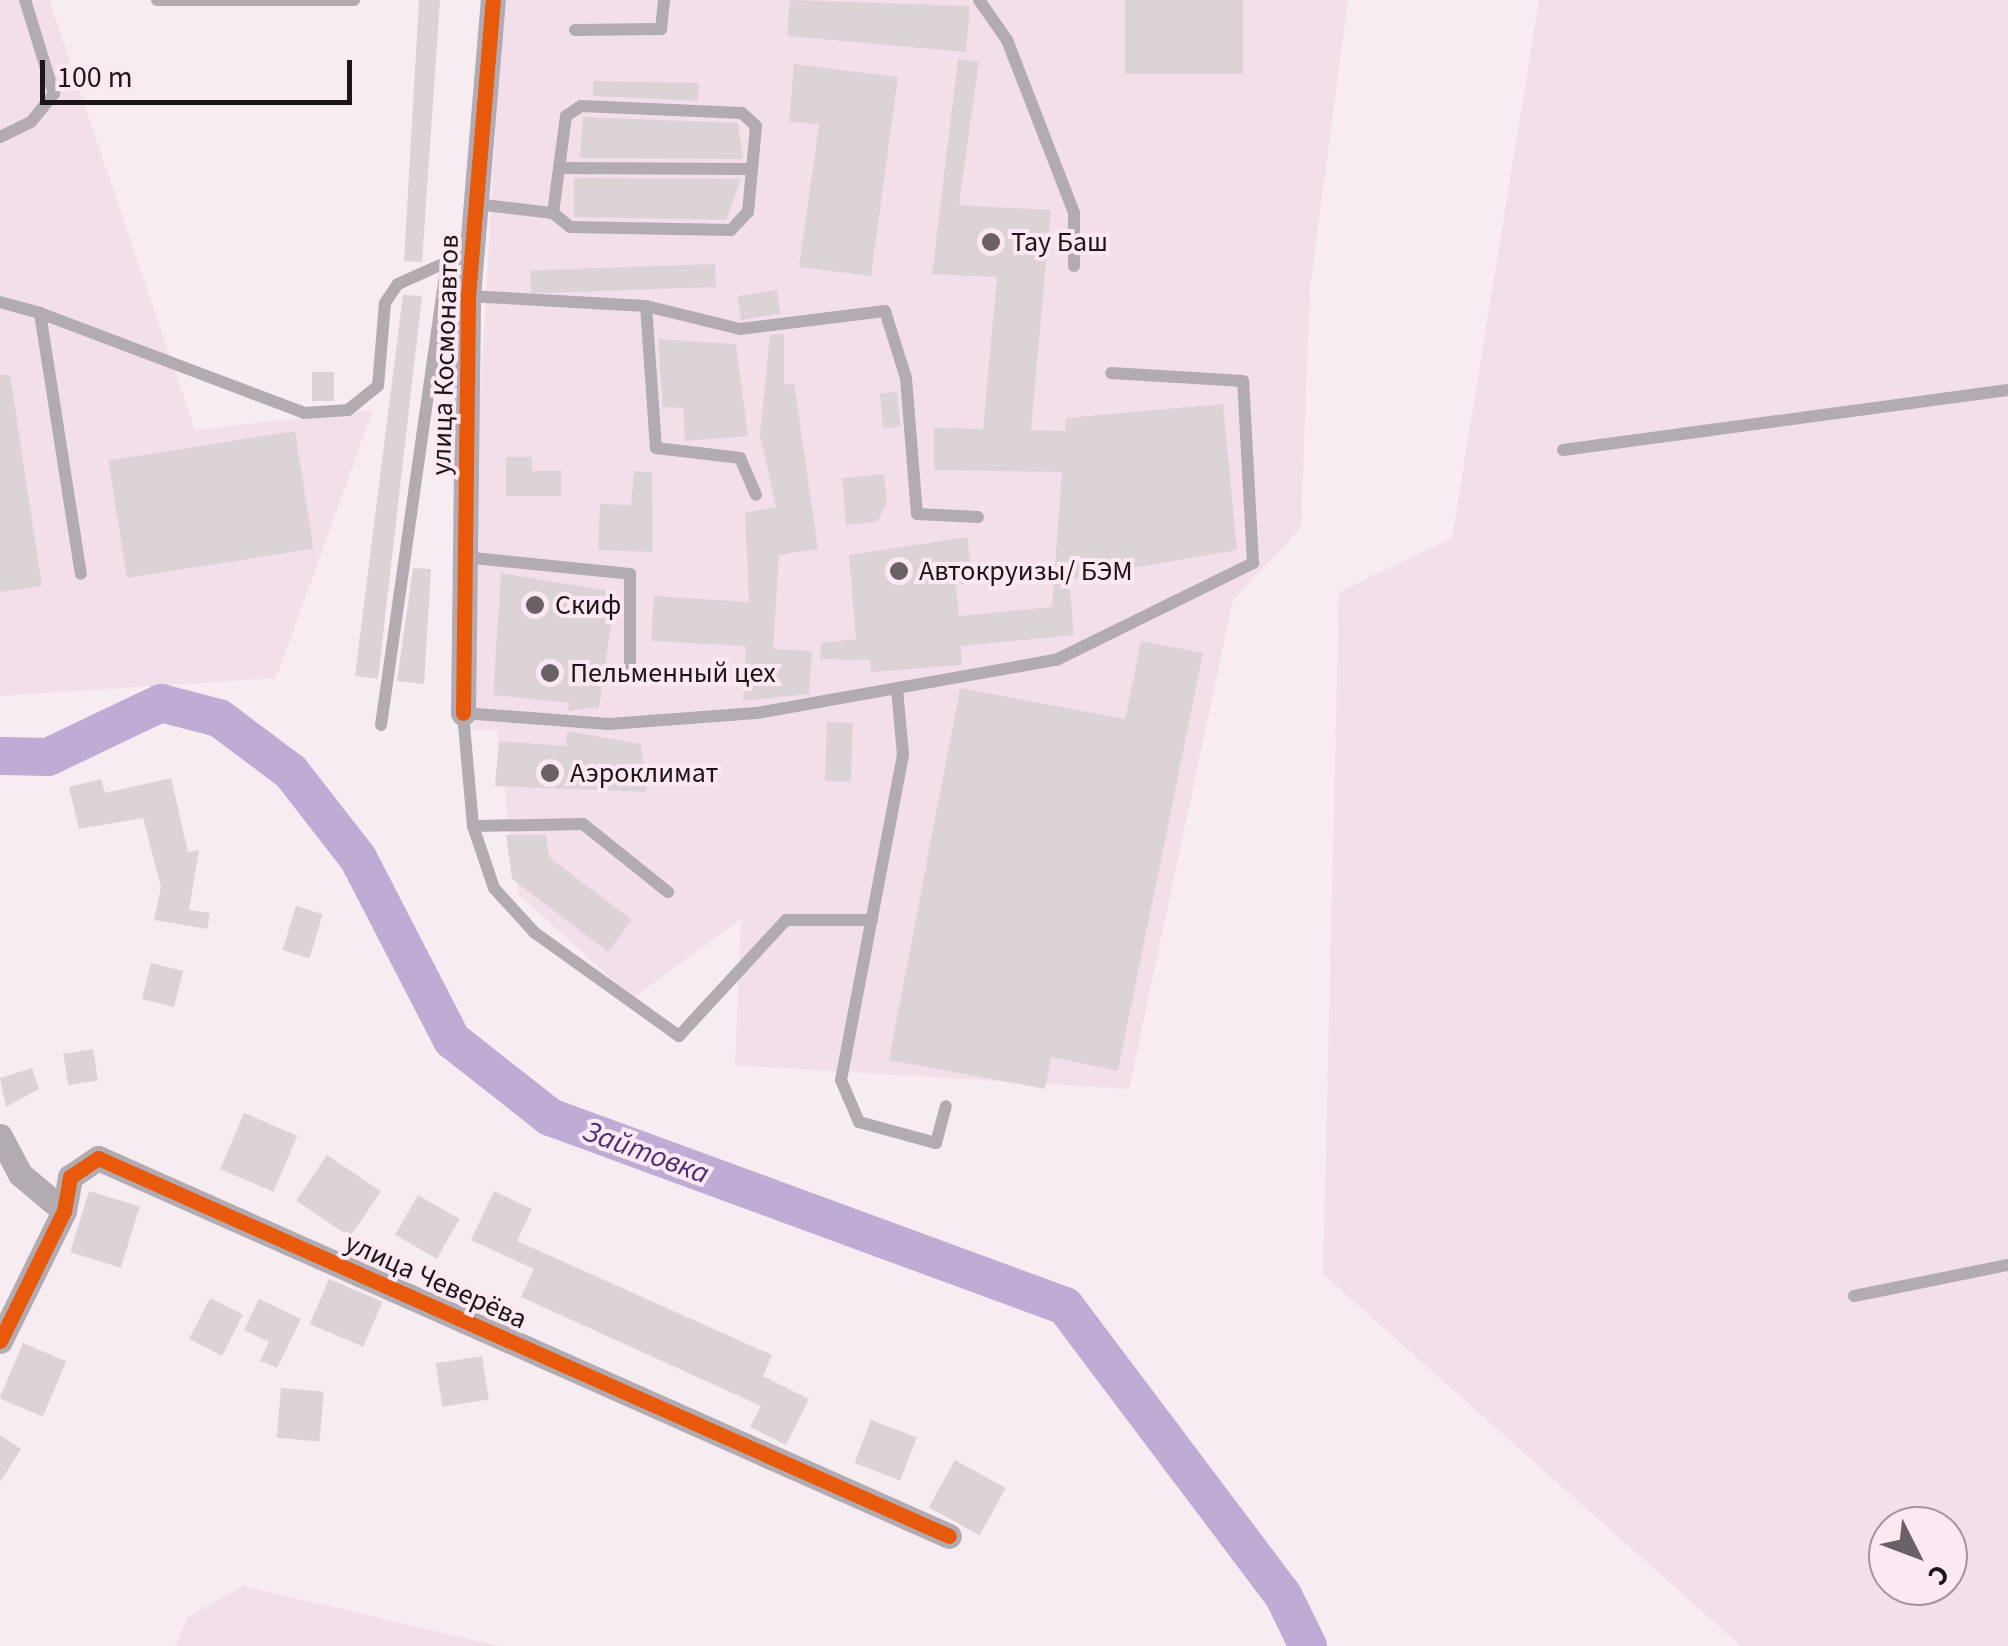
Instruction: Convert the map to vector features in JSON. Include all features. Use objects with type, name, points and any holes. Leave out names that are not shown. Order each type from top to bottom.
[{"type":"street","name":"улица Космонавтов","points":[[462,713],[468,296],[492,0]]},
{"type":"street","points":[[0,1136],[20,1174],[64,1211]]},
{"type":"street","name":"улица Чеверёва","points":[[0,1341],[64,1211],[70,1177],[98,1158],[948,1536]]},
{"type":"lane","points":[[0,137],[31,122],[54,94],[25,0]]},
{"type":"lane","points":[[157,0],[354,0]]},
{"type":"lane","points":[[575,30],[662,29],[664,0]]},
{"type":"lane","points":[[979,0],[1007,40],[1074,213],[1074,266]]},
{"type":"lane","points":[[476,204],[553,213],[570,227],[731,230],[748,212],[756,126],[742,113],[581,106],[566,116],[553,213]]},
{"type":"lane","points":[[559,168],[752,169]]},
{"type":"lane","points":[[0,302],[40,313],[304,414],[348,410],[378,386],[385,303],[398,284],[472,250]]},
{"type":"lane","points":[[381,725],[446,262]]},
{"type":"lane","points":[[468,296],[646,306],[740,329],[885,310],[906,378],[917,514],[978,517]]},
{"type":"lane","points":[[646,306],[656,448],[740,458],[756,496]]},
{"type":"lane","points":[[40,313],[81,574]]},
{"type":"lane","points":[[872,920],[786,920],[679,1036],[534,932],[494,888],[473,826],[462,713],[609,724],[756,713],[1056,660],[1253,563],[1243,380],[1111,373]]},
{"type":"lane","points":[[1563,450],[2008,390]]},
{"type":"lane","points":[[464,557],[630,574],[630,665]]},
{"type":"lane","points":[[897,689],[903,754],[841,1080],[859,1122],[936,1144],[946,1106]]},
{"type":"lane","points":[[473,826],[583,824],[668,892]]},
{"type":"lane","points":[[1854,1296],[2008,1264]]},
{"type":"shaded area","points":[[0,0],[49,0],[195,430],[373,410],[276,678],[0,696]]},
{"type":"shaded area","points":[[503,0],[1348,0],[1310,289],[1301,528],[1233,600],[1129,1089],[735,1065],[741,919],[633,998],[518,894],[497,730],[461,729]]},
{"type":"shaded area","points":[[1539,0],[2008,0],[2008,1646],[1741,1646],[1323,1274],[1339,592],[1452,538]]},
{"type":"shaded area","points":[[243,1586],[499,1646],[175,1646],[188,1617]]},
{"type":"building","points":[[419,0],[440,0],[422,262],[404,261]]},
{"type":"building","points":[[790,0],[970,6],[966,52],[787,36]]},
{"type":"building","points":[[1125,0],[1243,0],[1243,74],[1125,74]]},
{"type":"building","points":[[958,59],[979,62],[959,205],[1051,210],[1031,430],[1065,431],[1066,418],[1223,404],[1237,550],[1069,579],[1074,635],[961,646],[962,665],[871,672],[870,660],[820,659],[821,643],[856,639],[849,555],[967,537],[974,582],[956,585],[959,616],[1052,607],[1062,472],[934,470],[934,428],[983,429],[997,277],[932,274]]},
{"type":"building","points":[[794,64],[898,77],[871,276],[799,267],[819,124],[789,122]]},
{"type":"building","points":[[593,81],[699,83],[698,101],[593,96]]},
{"type":"building","points":[[583,117],[738,123],[743,159],[580,158]]},
{"type":"building","points":[[574,179],[741,179],[726,220],[574,217]]},
{"type":"building","points":[[715,264],[716,287],[531,293],[530,270]]},
{"type":"building","points":[[777,290],[781,314],[741,320],[737,296]]},
{"type":"building","points":[[403,295],[422,296],[378,679],[355,676]]},
{"type":"building","points":[[784,334],[784,385],[794,383],[818,549],[779,555],[773,649],[812,651],[809,694],[743,701],[746,646],[651,641],[654,596],[749,602],[745,513],[776,507],[760,435],[770,335]]},
{"type":"building","points":[[658,339],[736,344],[748,436],[685,441],[683,408],[663,407]]},
{"type":"building","points":[[312,372],[334,372],[334,401],[312,401]]},
{"type":"building","points":[[0,375],[10,375],[42,586],[0,592]]},
{"type":"building","points":[[897,392],[900,427],[883,428],[880,393]]},
{"type":"building","points":[[295,431],[314,549],[127,578],[108,461]]},
{"type":"building","points":[[506,457],[532,457],[532,471],[561,471],[561,496],[506,496]]},
{"type":"building","points":[[634,471],[652,472],[653,552],[598,550],[600,504],[631,505]]},
{"type":"building","points":[[884,474],[887,504],[877,522],[846,525],[842,478]]},
{"type":"building","points":[[413,568],[431,569],[424,684],[397,681]]},
{"type":"building","points":[[501,573],[616,592],[599,707],[568,711],[569,703],[493,695]]},
{"type":"building","points":[[1141,641],[1203,653],[1118,1071],[1051,1057],[1045,1089],[889,1060],[960,688],[1125,719]]},
{"type":"building","points":[[827,722],[853,723],[851,782],[825,781]]},
{"type":"building","name":"Аэроклимат","points":[[567,731],[641,744],[647,792],[495,786],[499,741],[566,746]]},
{"type":"building","points":[[171,778],[188,852],[199,850],[189,910],[210,913],[207,929],[154,920],[161,887],[143,818],[79,829],[69,787],[101,779],[105,793]]},
{"type":"building","points":[[506,835],[546,835],[549,857],[632,920],[608,952],[512,879]]},
{"type":"building","points":[[296,906],[323,914],[309,958],[283,950]]},
{"type":"building","points":[[151,963],[183,971],[174,1007],[142,999]]},
{"type":"building","points":[[93,1049],[98,1081],[68,1085],[63,1054]]},
{"type":"building","points":[[32,1068],[39,1089],[6,1107],[0,1078]]},
{"type":"building","points":[[244,1113],[297,1136],[274,1192],[220,1169]]},
{"type":"building","points":[[327,1155],[381,1191],[350,1237],[296,1201]]},
{"type":"building","points":[[89,1191],[140,1206],[121,1268],[70,1252]]},
{"type":"building","points":[[494,1191],[532,1209],[517,1241],[772,1355],[763,1376],[809,1399],[786,1445],[750,1427],[761,1406],[521,1297],[534,1269],[471,1240]]},
{"type":"building","points":[[418,1195],[460,1219],[437,1259],[395,1235]]},
{"type":"building","points":[[329,1279],[382,1302],[363,1347],[310,1324]]},
{"type":"building","points":[[210,1298],[243,1315],[222,1356],[189,1339]]},
{"type":"building","points":[[259,1299],[301,1319],[277,1368],[260,1361],[269,1342],[244,1330]]},
{"type":"building","points":[[23,1343],[66,1361],[43,1417],[0,1398]]},
{"type":"building","points":[[482,1356],[489,1399],[442,1407],[436,1363]]},
{"type":"building","points":[[281,1388],[324,1392],[319,1442],[277,1438]]},
{"type":"building","points":[[871,1420],[917,1438],[900,1481],[855,1463]]},
{"type":"building","points":[[0,1435],[21,1449],[0,1482]]},
{"type":"building","points":[[955,1460],[1006,1488],[980,1535],[929,1507]]},
{"type":"waterway","name":"Зайтовка","points":[[0,756],[48,757],[161,703],[219,718],[291,772],[358,858],[452,1040],[550,1117],[1065,1306],[1283,1595],[1308,1646]]},
{"type":"cycle path","points":[[463,713],[468,296],[493,0]]},
{"type":"cycle path","points":[[0,1341],[64,1211],[70,1177],[98,1158],[949,1536]]},
{"type":"place","name":"Тау Баш","points":[[991,242]]},
{"type":"place","name":"Автокруизы/ БЭМ","points":[[899,571]]},
{"type":"place","name":"Скиф","points":[[535,605]]},
{"type":"place","name":"Пельменный цех","points":[[550,673]]},
{"type":"place","name":"Аэроклимат","points":[[550,773]]}]
